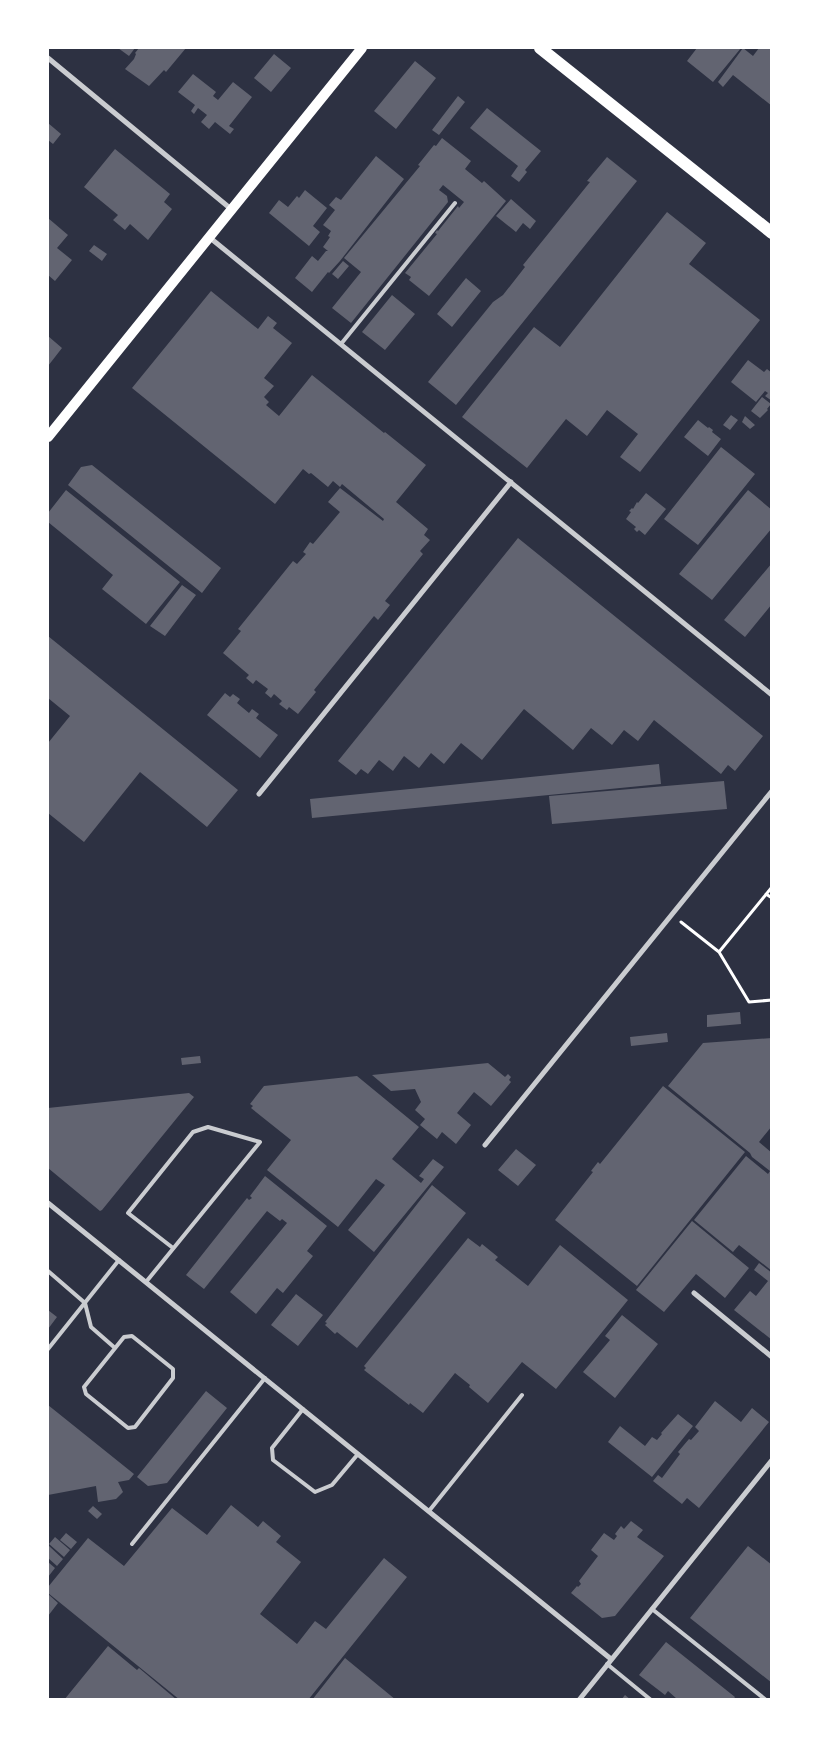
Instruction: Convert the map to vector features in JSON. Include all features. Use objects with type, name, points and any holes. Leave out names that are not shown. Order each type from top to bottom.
[{"type":"main road","points":[[48,434],[362,48]]},
{"type":"main road","points":[[540,48],[772,233]]},
{"type":"street","points":[[48,58],[232,209]]},
{"type":"street","points":[[209,237],[772,695]]},
{"type":"street","points":[[259,794],[511,482]]},
{"type":"street","points":[[485,1145],[772,791]]},
{"type":"street","points":[[48,1202],[611,1659]]},
{"type":"street","points":[[694,1293],[772,1357]]},
{"type":"street","points":[[579,1700],[772,1460]]},
{"type":"lane","points":[[341,344],[455,203]]},
{"type":"lane","points":[[146,1282],[260,1142],[208,1127],[193,1132],[187,1139],[128,1213],[173,1248]]},
{"type":"lane","points":[[48,1350],[119,1260]]},
{"type":"lane","points":[[48,1271],[85,1302],[91,1327],[115,1348]]},
{"type":"lane","points":[[132,1336],[173,1369],[173,1378],[135,1427],[128,1428],[86,1394],[84,1387],[115,1348],[124,1338],[132,1336]]},
{"type":"lane","points":[[132,1544],[265,1378]]},
{"type":"lane","points":[[429,1511],[522,1395]]},
{"type":"lane","points":[[303,1409],[272,1448],[273,1460],[315,1492],[332,1485],[358,1454]]},
{"type":"lane","points":[[652,1609],[766,1700]]},
{"type":"lane","points":[[607,1664],[651,1700]]},
{"type":"path","points":[[718,952],[772,887]]},
{"type":"path","points":[[766,894],[772,898]]},
{"type":"path","points":[[672,914],[718,952],[749,1002],[772,1000]]},
{"type":"building","points":[[118,48],[135,48],[129,56]]},
{"type":"building","points":[[139,48],[186,48],[166,72],[164,70],[149,86],[125,69],[134,59],[135,53]]},
{"type":"building","points":[[697,48],[741,48],[713,82],[687,61]]},
{"type":"building","points":[[743,48],[753,56],[759,48],[772,48],[772,106],[733,75],[723,87],[718,82]]},
{"type":"building","points":[[274,54],[291,68],[271,92],[254,78]]},
{"type":"building","points":[[415,61],[436,78],[396,129],[374,111]]},
{"type":"building","points":[[193,74],[216,92],[213,96],[218,100],[233,82],[252,97],[229,126],[234,129],[230,134],[215,122],[209,129],[201,122],[207,115],[198,108],[194,114],[191,111],[195,105],[178,92]]},
{"type":"building","points":[[458,96],[465,102],[439,135],[432,130]]},
{"type":"building","points":[[487,108],[541,151],[525,170],[527,172],[519,182],[511,176],[518,166],[470,128]]},
{"type":"building","points":[[48,123],[61,134],[53,144],[48,140]]},
{"type":"building","points":[[442,138],[471,161],[465,169],[482,183],[484,181],[506,201],[429,296],[409,280],[411,277],[405,273],[437,234],[435,233],[437,230],[458,206],[459,208],[464,202],[443,185],[439,190],[447,196],[448,202],[351,323],[332,308],[361,272],[344,258],[420,166],[418,165],[434,145],[436,146]]},
{"type":"building","points":[[115,149],[170,194],[164,202],[172,209],[148,240],[130,224],[125,230],[113,220],[118,215],[84,187]]},
{"type":"building","points":[[376,156],[404,179],[340,261],[328,272],[312,292],[295,278],[312,256],[318,261],[328,251],[323,247],[330,237],[328,236],[331,231],[323,225],[335,210],[329,205],[336,197],[341,200]]},
{"type":"building","points":[[607,157],[637,181],[456,405],[428,382],[493,302],[503,295],[525,267],[523,265],[590,182],[587,181]]},
{"type":"building","points":[[305,190],[327,208],[313,226],[320,232],[309,246],[269,213],[279,200],[288,207]]},
{"type":"building","points":[[511,199],[536,221],[530,229],[523,223],[516,232],[496,216]]},
{"type":"building","points":[[667,212],[706,243],[689,264],[760,320],[640,472],[620,457],[638,434],[607,410],[587,436],[566,419],[527,468],[462,417],[534,327],[560,347]]},
{"type":"building","points":[[48,218],[68,235],[57,248],[72,260],[55,281],[48,275]]},
{"type":"building","points":[[94,245],[107,254],[102,261],[89,251]]},
{"type":"building","points":[[343,261],[349,266],[338,279],[332,274]]},
{"type":"building","points":[[466,278],[481,291],[452,327],[437,314]]},
{"type":"building","points":[[211,291],[258,329],[268,316],[277,323],[273,328],[292,343],[264,378],[274,386],[264,397],[269,402],[266,405],[279,416],[312,375],[426,465],[396,502],[428,529],[424,535],[430,540],[420,551],[423,554],[385,601],[390,605],[378,620],[374,616],[314,690],[316,692],[298,714],[289,707],[287,710],[279,704],[282,701],[274,694],[271,698],[265,693],[268,689],[256,680],[253,684],[246,678],[249,675],[223,653],[241,631],[238,629],[293,561],[297,564],[306,554],[303,552],[310,542],[313,544],[340,512],[328,502],[340,488],[383,521],[384,519],[342,484],[340,487],[333,481],[328,487],[303,469],[275,504],[132,388]]},
{"type":"building","points":[[392,295],[415,314],[385,350],[362,332]]},
{"type":"building","points":[[48,336],[62,348],[48,366]]},
{"type":"building","points":[[748,360],[764,372],[767,369],[772,373],[770,377],[772,378],[772,401],[765,396],[768,393],[765,391],[756,402],[731,382]]},
{"type":"building","points":[[762,397],[771,404],[760,418],[751,411]]},
{"type":"building","points":[[731,415],[738,420],[730,430],[723,425]]},
{"type":"building","points":[[745,416],[755,425],[750,429],[742,422]]},
{"type":"building","points":[[698,420],[713,430],[712,432],[721,439],[708,456],[684,437]]},
{"type":"building","points":[[721,447],[755,474],[698,545],[664,519]]},
{"type":"building","points":[[92,465],[221,568],[202,593],[68,485],[81,467]]},
{"type":"building","points":[[66,490],[180,582],[146,624],[102,589],[113,575],[48,522],[48,513]]},
{"type":"building","points":[[748,490],[772,510],[772,528],[712,600],[679,574]]},
{"type":"building","points":[[646,493],[666,509],[645,535],[639,530],[637,532],[634,529],[636,527],[626,519],[631,512],[629,511],[633,509]]},
{"type":"building","points":[[518,538],[763,736],[735,771],[728,765],[721,774],[654,720],[638,741],[624,730],[612,745],[591,728],[573,750],[524,709],[482,760],[461,743],[444,764],[431,753],[419,768],[404,756],[393,771],[379,760],[368,774],[361,769],[356,775],[338,761]]},
{"type":"building","points":[[772,563],[772,604],[745,637],[724,620]]},
{"type":"building","points":[[182,585],[196,595],[165,636],[150,626]]},
{"type":"building","points":[[48,636],[238,790],[207,827],[140,772],[84,842],[48,813],[48,743],[70,716],[48,698]]},
{"type":"building","points":[[225,693],[230,697],[233,694],[240,699],[237,703],[249,713],[252,709],[259,714],[256,718],[278,735],[260,758],[207,715]]},
{"type":"building","points":[[659,764],[661,784],[312,818],[310,799]]},
{"type":"building","points":[[724,781],[727,809],[552,824],[549,796]]},
{"type":"building","points":[[740,1012],[741,1024],[707,1027],[707,1015]]},
{"type":"building","points":[[667,1033],[668,1042],[631,1046],[630,1037]]},
{"type":"building","points":[[772,1038],[772,1126],[759,1142],[772,1153],[772,1271],[739,1245],[733,1252],[694,1220],[746,1156],[768,1174],[770,1171],[668,1086],[703,1043]]},
{"type":"building","points":[[200,1056],[201,1063],[182,1065],[181,1058]]},
{"type":"building","points":[[488,1063],[505,1077],[508,1074],[511,1077],[509,1080],[511,1082],[491,1106],[474,1092],[457,1113],[471,1125],[456,1144],[442,1132],[437,1139],[420,1125],[425,1119],[415,1110],[421,1102],[415,1089],[391,1091],[372,1075]]},
{"type":"building","points":[[357,1076],[419,1127],[392,1159],[421,1183],[424,1179],[419,1176],[433,1159],[444,1167],[374,1252],[348,1230],[385,1185],[376,1179],[338,1227],[267,1170],[291,1140],[251,1108],[253,1106],[250,1104],[264,1086]]},
{"type":"building","points":[[663,1086],[745,1152],[637,1286],[555,1220],[593,1172],[591,1171],[598,1162],[600,1164]]},
{"type":"building","points":[[189,1093],[194,1097],[102,1210],[100,1211],[48,1168],[48,1108]]},
{"type":"building","points":[[516,1149],[536,1165],[518,1186],[498,1170]]},
{"type":"building","points":[[265,1176],[327,1226],[307,1251],[313,1256],[283,1293],[277,1288],[256,1314],[230,1292],[287,1223],[282,1219],[280,1221],[267,1211],[204,1289],[186,1275],[247,1198],[249,1200],[252,1198],[250,1196]]},
{"type":"building","points":[[432,1185],[466,1213],[357,1348],[337,1332],[335,1334],[325,1325],[327,1323],[325,1322]]},
{"type":"building","points":[[692,1221],[749,1268],[725,1298],[696,1274],[664,1312],[636,1290]]},
{"type":"building","points":[[468,1238],[480,1247],[482,1244],[498,1257],[495,1260],[528,1286],[560,1245],[628,1300],[556,1389],[522,1362],[488,1403],[455,1373],[423,1413],[410,1403],[409,1405],[364,1370],[366,1368],[364,1366]]},
{"type":"building","points":[[759,1263],[772,1273],[772,1340],[734,1310],[750,1291],[756,1296],[768,1281],[754,1270]]},
{"type":"building","points":[[296,1294],[323,1315],[298,1346],[271,1325]]},
{"type":"building","points":[[48,1310],[57,1317],[48,1329]]},
{"type":"building","points":[[622,1315],[658,1344],[615,1398],[583,1372],[610,1340],[605,1336]]},
{"type":"building","points":[[206,1391],[227,1408],[167,1483],[148,1486],[137,1477]]},
{"type":"building","points":[[715,1401],[741,1422],[752,1408],[769,1422],[699,1508],[687,1498],[682,1504],[653,1481],[658,1475],[662,1478],[680,1454],[678,1452],[699,1431],[695,1427]]},
{"type":"building","points":[[48,1405],[134,1474],[129,1480],[118,1482],[123,1492],[116,1499],[98,1502],[96,1486],[48,1495]]},
{"type":"building","points":[[678,1414],[693,1426],[652,1477],[608,1442],[620,1426],[645,1446],[652,1437],[657,1440]]},
{"type":"building","points":[[231,1505],[258,1527],[263,1521],[281,1536],[276,1542],[301,1562],[260,1614],[297,1644],[315,1621],[326,1629],[384,1558],[407,1577],[308,1700],[180,1700],[48,1593],[48,1587],[88,1538],[124,1566],[172,1508],[207,1535]]},
{"type":"building","points":[[93,1506],[102,1514],[97,1519],[88,1511]]},
{"type":"building","points":[[631,1521],[643,1530],[637,1537],[664,1556],[615,1616],[602,1618],[571,1593],[581,1584],[579,1581],[598,1556],[591,1550],[604,1533],[614,1540],[617,1536],[615,1534],[621,1526],[624,1529]]},
{"type":"building","points":[[66,1533],[77,1542],[71,1549],[60,1540]]},
{"type":"building","points":[[55,1537],[70,1550],[64,1557],[49,1544]]},
{"type":"building","points":[[48,1545],[63,1559],[57,1566],[48,1558]]},
{"type":"building","points":[[748,1546],[772,1565],[772,1683],[690,1618]]},
{"type":"building","points":[[48,1562],[55,1568],[48,1577]]},
{"type":"building","points":[[48,1594],[58,1603],[48,1616]]},
{"type":"building","points":[[666,1642],[735,1697],[733,1700],[676,1700],[668,1691],[665,1695],[639,1675]]},
{"type":"building","points":[[108,1646],[137,1670],[139,1668],[177,1700],[64,1700]]},
{"type":"building","points":[[345,1658],[396,1700],[312,1700]]},
{"type":"building","points":[[625,1695],[631,1700],[621,1700]]}]
